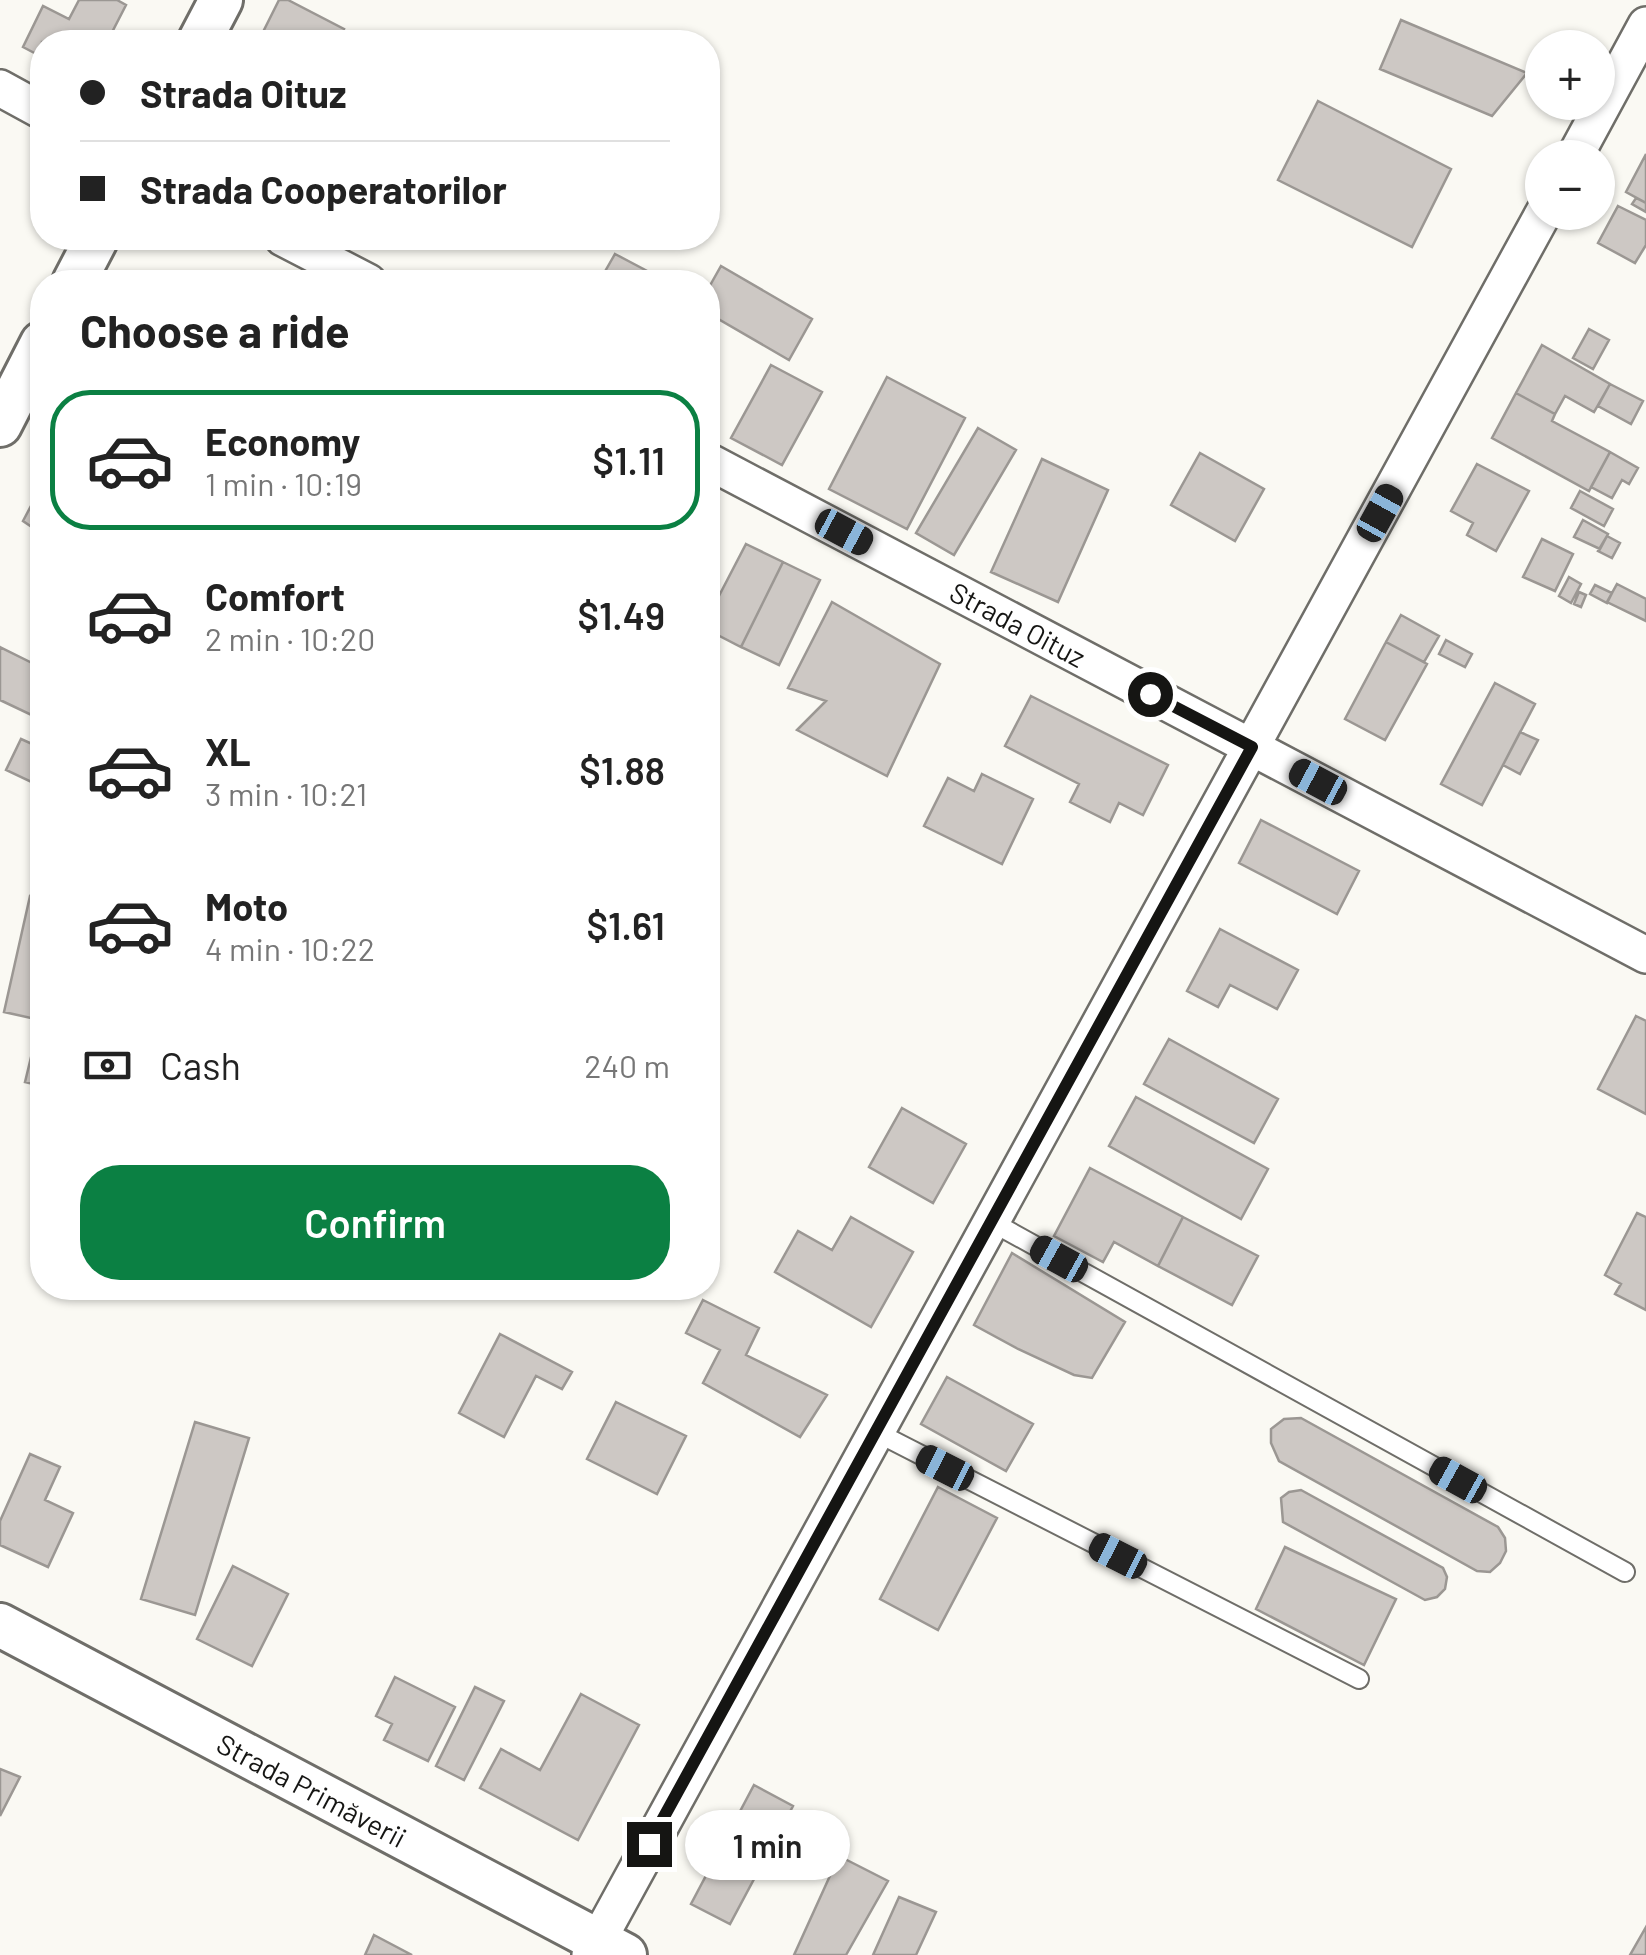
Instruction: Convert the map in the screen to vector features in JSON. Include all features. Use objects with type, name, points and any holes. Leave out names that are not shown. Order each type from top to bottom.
[{"type":"street","points":[[205,30],[221,0]]},
{"type":"street","points":[[1584,140],[1646,25]]},
{"type":"street","points":[[0,88],[30,104]]},
{"type":"street","points":[[604,1950],[876,1432],[1534,230]]},
{"type":"street","points":[[306,250],[345,270]]},
{"type":"street","points":[[0,425],[30,366]]},
{"type":"street","name":"Strada Oituz","points":[[720,467],[1646,955]]},
{"type":"street","name":"Strada Primăverii","points":[[0,1625],[604,1950]]},
{"type":"lane","points":[[992,1222],[1625,1572]]},
{"type":"lane","points":[[876,1432],[1359,1679]]},
{"type":"building","points":[[79,0],[117,0],[126,5],[113,30],[31,30],[43,6],[69,19]]},
{"type":"building","points":[[279,0],[288,0],[344,29],[343,30],[264,30]]},
{"type":"building","points":[[1401,20],[1525,72],[1525,75],[1492,116],[1380,69]]},
{"type":"building","points":[[30,33],[30,51],[23,47]]},
{"type":"building","points":[[1318,101],[1451,169],[1412,247],[1278,180]]},
{"type":"building","points":[[1646,154],[1646,203],[1626,192]]},
{"type":"building","points":[[1636,198],[1646,203],[1646,212],[1632,204]]},
{"type":"building","points":[[1618,206],[1646,220],[1646,245],[1635,263],[1598,243],[1605,230],[1615,230]]},
{"type":"building","points":[[615,254],[645,270],[606,270]]},
{"type":"building","points":[[721,266],[812,319],[789,360],[720,320]]},
{"type":"building","points":[[1589,329],[1609,340],[1593,369],[1573,358]]},
{"type":"building","points":[[1542,345],[1610,384],[1594,412],[1565,396],[1555,414],[1516,393]]},
{"type":"building","points":[[771,365],[822,392],[782,465],[731,438]]},
{"type":"building","points":[[887,377],[965,418],[907,529],[829,489]]},
{"type":"building","points":[[1610,384],[1643,401],[1631,424],[1598,406]]},
{"type":"building","points":[[1516,393],[1555,414],[1552,421],[1610,452],[1589,491],[1492,438]]},
{"type":"building","points":[[978,428],[1016,450],[954,555],[916,533]]},
{"type":"building","points":[[1610,452],[1638,468],[1629,484],[1622,480],[1612,498],[1591,487]]},
{"type":"building","points":[[1200,453],[1264,489],[1235,541],[1171,505]]},
{"type":"building","points":[[1042,459],[1108,490],[1058,602],[991,572]]},
{"type":"building","points":[[1477,464],[1529,491],[1496,551],[1467,535],[1473,523],[1451,511]]},
{"type":"building","points":[[1580,491],[1613,509],[1604,526],[1571,508]]},
{"type":"building","points":[[30,508],[30,526],[23,521]]},
{"type":"building","points":[[1583,520],[1608,534],[1600,549],[1574,537]]},
{"type":"building","points":[[1607,536],[1620,543],[1612,558],[1598,551]]},
{"type":"building","points":[[1542,539],[1573,554],[1555,591],[1523,577]]},
{"type":"building","points":[[746,544],[783,562],[741,647],[720,636],[720,594]]},
{"type":"building","points":[[783,562],[820,580],[779,665],[741,647]]},
{"type":"building","points":[[1569,577],[1581,584],[1571,603],[1559,596]]},
{"type":"building","points":[[1617,584],[1646,599],[1646,621],[1607,602]]},
{"type":"building","points":[[1595,585],[1612,593],[1607,603],[1590,594]]},
{"type":"building","points":[[1579,592],[1586,595],[1581,607],[1574,604]]},
{"type":"building","points":[[832,602],[940,664],[887,776],[797,730],[826,701],[788,688]]},
{"type":"building","points":[[1401,615],[1439,636],[1424,662],[1386,642]]},
{"type":"building","points":[[1446,640],[1472,654],[1465,667],[1439,654]]},
{"type":"building","points":[[1386,642],[1427,664],[1385,740],[1345,719]]},
{"type":"building","points":[[0,647],[30,662],[30,714],[0,700]]},
{"type":"building","points":[[1495,683],[1535,704],[1482,805],[1441,784]]},
{"type":"building","points":[[1031,696],[1168,765],[1143,815],[1119,803],[1110,822],[1070,802],[1079,784],[1005,746]]},
{"type":"building","points":[[1520,732],[1538,740],[1520,774],[1503,765]]},
{"type":"building","points":[[21,739],[30,743],[30,781],[6,770]]},
{"type":"building","points":[[982,774],[1033,799],[1002,864],[924,826],[948,778],[974,791]]},
{"type":"building","points":[[1261,820],[1359,871],[1337,914],[1239,863]]},
{"type":"building","points":[[30,896],[30,1018],[4,1012]]},
{"type":"building","points":[[1220,929],[1298,970],[1277,1009],[1230,985],[1218,1007],[1187,991]]},
{"type":"building","points":[[1636,1016],[1646,1021],[1646,1114],[1598,1089]]},
{"type":"building","points":[[1169,1039],[1278,1099],[1254,1143],[1144,1084]]},
{"type":"building","points":[[1136,1097],[1268,1169],[1241,1219],[1109,1146]]},
{"type":"building","points":[[902,1108],[966,1144],[933,1203],[869,1167]]},
{"type":"building","points":[[1090,1168],[1183,1217],[1158,1266],[1114,1242],[1103,1262],[1054,1236]]},
{"type":"building","points":[[1637,1213],[1646,1217],[1646,1310],[1615,1294],[1621,1284],[1605,1275]]},
{"type":"building","points":[[851,1217],[913,1252],[871,1327],[775,1272],[798,1231],[832,1250]]},
{"type":"building","points":[[1183,1217],[1258,1256],[1232,1305],[1158,1266]]},
{"type":"building","points":[[1012,1253],[1125,1322],[1092,1378],[1074,1375],[974,1325]]},
{"type":"building","points":[[703,1300],[759,1328],[746,1355],[827,1395],[800,1437],[703,1383],[720,1350],[686,1333]]},
{"type":"building","points":[[500,1334],[572,1372],[562,1389],[536,1376],[504,1437],[459,1413]]},
{"type":"building","points":[[947,1377],[1033,1424],[1006,1471],[921,1424]]},
{"type":"building","points":[[616,1402],[686,1436],[657,1494],[587,1459]]},
{"type":"building","points":[[1301,1418],[1498,1527],[1505,1538],[1506,1551],[1500,1563],[1490,1572],[1477,1571],[1279,1461],[1271,1443],[1271,1429],[1284,1419]]},
{"type":"building","points":[[195,1422],[249,1438],[195,1615],[141,1599]]},
{"type":"building","points":[[30,1454],[60,1467],[45,1500],[73,1513],[48,1567],[0,1545],[0,1521]]},
{"type":"building","points":[[938,1487],[997,1518],[938,1630],[880,1599]]},
{"type":"building","points":[[1301,1490],[1443,1568],[1447,1577],[1445,1589],[1437,1597],[1425,1600],[1283,1522],[1281,1498]]},
{"type":"building","points":[[1285,1547],[1396,1599],[1364,1665],[1256,1609]]},
{"type":"building","points":[[233,1566],[288,1594],[252,1666],[197,1639]]},
{"type":"building","points":[[395,1677],[455,1707],[428,1761],[384,1740],[392,1724],[376,1716]]},
{"type":"building","points":[[475,1687],[504,1701],[464,1780],[436,1766]]},
{"type":"building","points":[[581,1694],[639,1725],[578,1840],[480,1788],[501,1749],[540,1770]]},
{"type":"building","points":[[0,1769],[20,1777],[0,1816]]},
{"type":"building","points":[[754,1785],[793,1806],[730,1924],[691,1904]]},
{"type":"building","points":[[839,1856],[888,1881],[846,1955],[794,1955]]},
{"type":"building","points":[[899,1897],[936,1912],[916,1955],[873,1955]]},
{"type":"building","points":[[1646,1927],[1646,1955],[1630,1955]]},
{"type":"building","points":[[374,1935],[412,1955],[365,1955]]},
{"type":"route","points":[[649,1844],[1252,747],[1150,694]]}]
